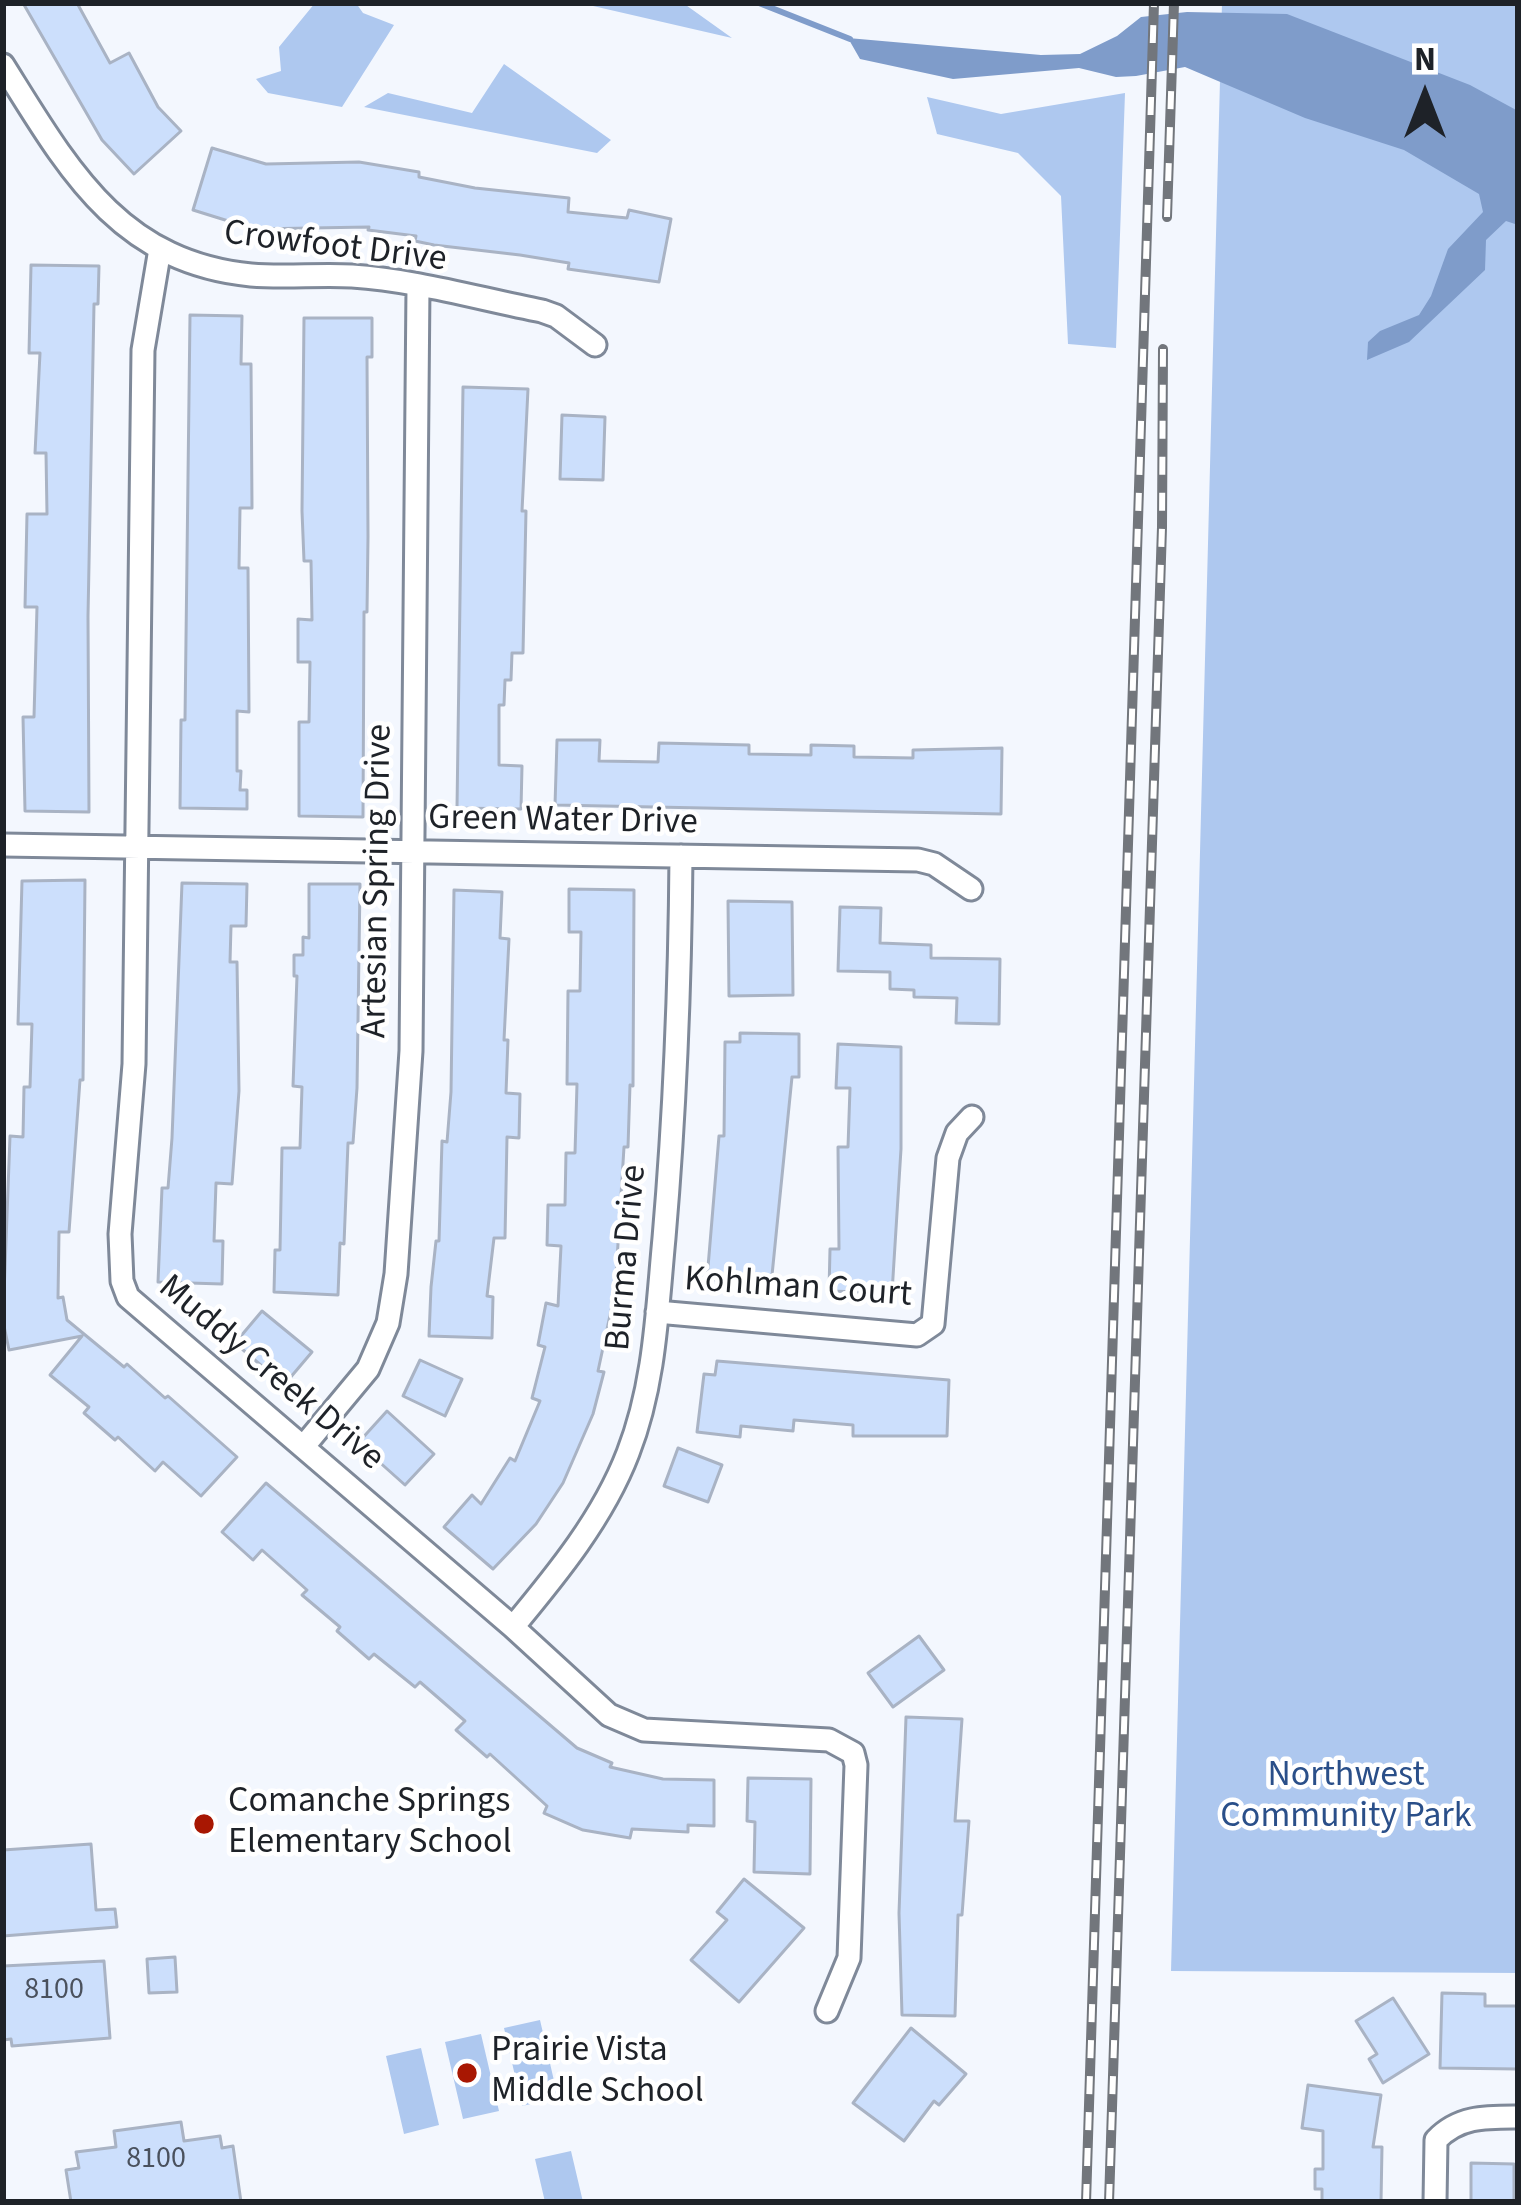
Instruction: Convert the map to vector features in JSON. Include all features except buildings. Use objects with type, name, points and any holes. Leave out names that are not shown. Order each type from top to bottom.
[{"type":"street","name":"Crowfoot Drive","points":[[3,65],[86,191],[108,213],[160,249],[236,273],[350,276],[542,311],[595,345]]},
{"type":"street","name":"Muddy Creek Drive","points":[[160,249],[143,350],[134,1064],[120,1234],[122,1281],[128,1297],[609,1715],[644,1730],[829,1740],[853,1753],[849,1958],[826,2011]]},
{"type":"street","name":"Artesian Spring Drive","points":[[304,1446],[368,1370],[393,1301],[409,1091],[418,287]]},
{"type":"street","name":"Green Water Drive","points":[[3,845],[918,860],[934,864],[971,889]]},
{"type":"street","name":"Burma Drive","points":[[513,1628],[588,1530],[627,1455],[651,1371],[679,1047],[681,856]]},
{"type":"street","name":"Kohlman Court","points":[[657,1312],[916,1335],[926,1332],[933,1324],[947,1158],[957,1133],[972,1118]]},
{"type":"street","points":[[1435,2202],[1436,2140],[1449,2126],[1481,2117],[1518,2116]]},
{"type":"green space","points":[[315,3],[356,3],[363,13],[394,25],[342,107],[268,93],[256,79],[281,71],[279,47]]},
{"type":"green space","points":[[580,3],[683,3],[732,38]]},
{"type":"green space","name":"Northwest Community Park","points":[[1222,3],[1518,3],[1518,1973],[1171,1971]]},
{"type":"green space","points":[[504,64],[611,140],[597,153],[364,107],[388,93],[472,113]]},
{"type":"green space","points":[[1125,93],[1116,348],[1068,344],[1061,196],[1018,153],[937,134],[927,97],[1001,114]]},
{"type":"green space","points":[[540,2020],[558,2098],[522,2106],[504,2028]]},
{"type":"green space","points":[[481,2034],[499,2111],[463,2119],[445,2042]]},
{"type":"green space","points":[[421,2048],[439,2125],[404,2134],[386,2056]]},
{"type":"green space","points":[[571,2151],[583,2202],[545,2202],[535,2159]]},
{"type":"shaded area","points":[[1187,12],[1287,14],[1470,85],[1518,111],[1518,225],[1506,221],[1486,240],[1485,270],[1409,342],[1367,360],[1368,342],[1380,331],[1419,315],[1448,249],[1483,212],[1479,194],[1404,150],[1305,118],[1185,67],[1136,76],[1116,77],[1079,68],[953,79],[860,59],[848,38],[1041,55],[1080,54],[1117,36],[1141,17]]},
{"type":"waterway","points":[[759,3],[850,39]]},
{"type":"railway","points":[[1086,2202],[1154,3]]},
{"type":"railway","points":[[1167,217],[1174,3]]},
{"type":"railway","points":[[1109,2202],[1162,527],[1163,349]]},
{"type":"place","name":"Comanche Springs Elementary School","points":[[204,1824]]},
{"type":"place","name":"Prairie Vista Middle School","points":[[467,2073]]}]
